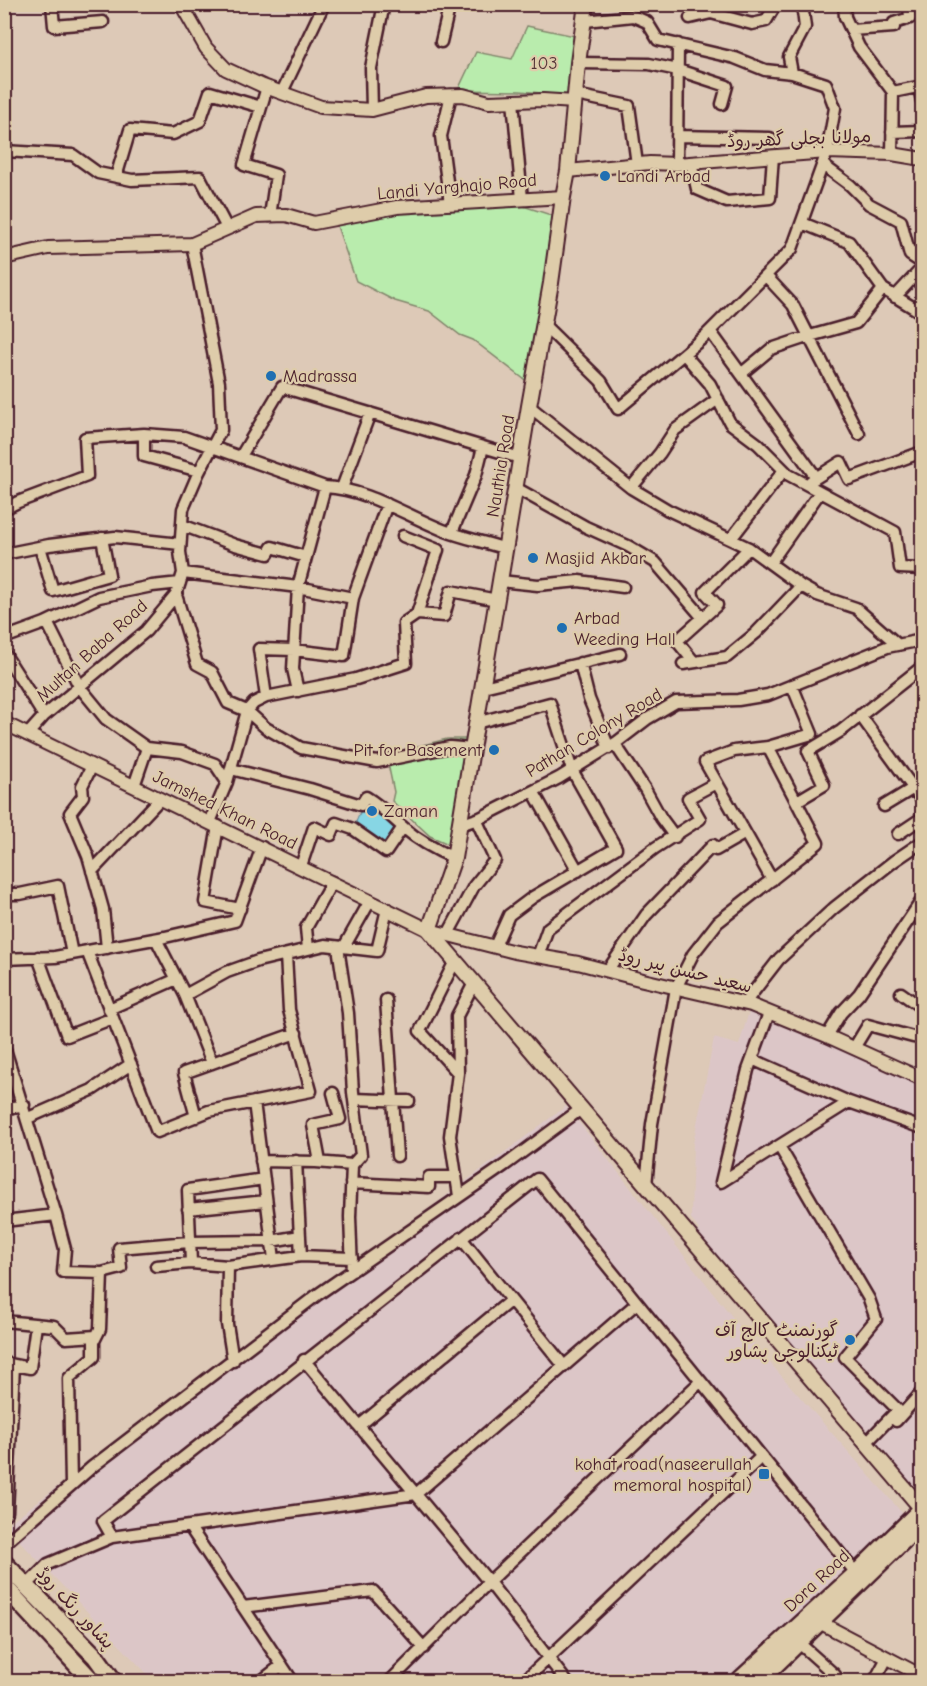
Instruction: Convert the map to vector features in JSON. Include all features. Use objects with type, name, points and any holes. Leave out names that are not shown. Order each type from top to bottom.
[{"type":"highway","name":"پشاور رنگ روڈ","points":[[4,1563],[96,1658],[114,1682]]},
{"type":"highway","name":"پشاور رنگ روڈ","points":[[4,1586],[93,1682]]},
{"type":"main road","name":"Nauthia Road","points":[[429,930],[454,858],[483,687],[568,171],[586,4]]},
{"type":"main road","points":[[429,930],[868,1446],[922,1513],[816,1618],[800,1643],[758,1682]]},
{"type":"main road","name":"Dora Road","points":[[737,1682],[816,1618],[856,1573],[922,1513]]},
{"type":"street","points":[[52,4],[54,26],[103,22]]},
{"type":"street","points":[[181,4],[206,48],[226,69],[321,107],[372,110],[426,96],[451,95],[463,95],[489,102],[576,98],[629,106],[637,164]]},
{"type":"street","points":[[282,92],[324,4]]},
{"type":"street","points":[[372,110],[371,68],[384,4]]},
{"type":"street","points":[[441,42],[450,4]]},
{"type":"street","points":[[690,18],[711,13],[752,24],[766,21],[776,4]]},
{"type":"street","points":[[792,73],[789,57],[805,27],[802,4]]},
{"type":"street","points":[[844,4],[845,17],[859,47],[893,92],[892,154]]},
{"type":"street","points":[[909,4],[910,18]]},
{"type":"street","points":[[544,325],[601,381],[618,409],[710,332],[792,249],[825,159],[835,108],[826,84],[792,73],[765,70],[735,58],[658,40],[647,22],[633,16],[585,21]]},
{"type":"street","points":[[851,30],[894,27],[894,23],[922,16]]},
{"type":"street","points":[[677,164],[678,44]]},
{"type":"street","points":[[578,63],[649,64],[678,70],[727,86],[722,104]]},
{"type":"street","points":[[267,87],[244,165],[276,176],[270,216]]},
{"type":"street","points":[[893,92],[921,87],[922,101]]},
{"type":"street","points":[[116,177],[130,129],[173,134],[200,121],[210,92],[261,107]]},
{"type":"street","points":[[450,204],[441,135],[451,95]]},
{"type":"street","points":[[513,101],[522,199]]},
{"type":"street","points":[[892,132],[922,132]]},
{"type":"street","points":[[677,136],[770,138]]},
{"type":"street","points":[[4,151],[73,155],[98,173],[132,180],[200,177],[226,228]]},
{"type":"street","name":"مولانا بجلی گھر روڈ","points":[[568,171],[637,164],[677,164],[773,156],[825,159],[892,154],[922,159]]},
{"type":"street","points":[[692,162],[697,189],[727,202],[770,198],[773,156]]},
{"type":"street","points":[[825,159],[869,204],[901,221],[910,255],[922,265],[895,297]]},
{"type":"street","name":"Landi Yarghajo Road","points":[[4,258],[48,248],[192,244],[256,216],[286,215],[314,223],[397,207],[562,197]]},
{"type":"street","points":[[802,223],[849,242],[883,289],[922,313]]},
{"type":"street","name":"Multan Baba Road","points":[[27,735],[44,716],[146,631],[176,595],[182,578],[180,544],[183,509],[199,471],[221,430],[219,383],[192,244]]},
{"type":"street","points":[[910,255],[922,248]]},
{"type":"street","points":[[766,276],[793,305],[859,434]]},
{"type":"street","points":[[742,374],[771,349],[856,323],[883,289]]},
{"type":"street","points":[[710,332],[816,477]]},
{"type":"street","points":[[684,354],[710,384],[730,423],[758,444],[784,470],[895,532],[900,568],[922,568]]},
{"type":"street","points":[[241,456],[282,387],[520,458]]},
{"type":"street","points":[[631,488],[660,453],[675,430],[718,399]]},
{"type":"street","points":[[529,406],[631,488],[668,510],[749,548],[817,595],[856,608],[898,645]]},
{"type":"street","points":[[342,488],[370,413]]},
{"type":"street","points":[[144,434],[144,456],[199,471]]},
{"type":"street","points":[[4,509],[87,476],[85,438],[144,434],[184,437],[325,487],[342,488],[387,504],[452,532],[506,549]]},
{"type":"street","points":[[452,532],[477,475],[483,447]]},
{"type":"street","points":[[806,484],[841,462],[849,479],[922,452]]},
{"type":"street","points":[[731,539],[784,470]]},
{"type":"street","points":[[298,692],[293,669],[298,587],[325,487]]},
{"type":"street","points":[[516,488],[655,562],[703,618]]},
{"type":"street","points":[[770,563],[820,492]]},
{"type":"street","points":[[266,698],[259,650],[294,650],[344,656],[353,598],[387,504]]},
{"type":"street","points":[[182,525],[235,545],[268,554],[272,547],[306,557]]},
{"type":"street","points":[[240,909],[205,902],[214,824],[247,711],[254,703],[266,698],[356,679],[406,663],[404,623],[417,614],[438,550],[403,536]]},
{"type":"street","points":[[4,554],[115,537],[180,544]]},
{"type":"street","points":[[40,547],[53,591],[109,575],[102,538]]},
{"type":"street","points":[[749,548],[705,592],[717,605],[677,641],[688,663],[727,657],[756,633],[801,586]]},
{"type":"street","points":[[4,638],[47,622],[99,597],[182,578],[298,587],[353,598]]},
{"type":"street","points":[[500,581],[538,585],[579,581],[623,587]]},
{"type":"street","points":[[417,614],[444,616],[451,591],[497,600]]},
{"type":"street","points":[[176,595],[196,664],[212,672],[228,703],[247,711],[266,728],[301,748],[377,762],[450,747],[472,749]]},
{"type":"street","points":[[47,622],[79,686],[106,719],[147,748],[182,752],[215,765],[227,782]]},
{"type":"street","name":"Pathan Colony Road","points":[[459,825],[476,819],[572,770],[612,746],[647,719],[676,702],[738,700],[768,695],[887,647],[922,640]]},
{"type":"street","points":[[483,687],[620,654]]},
{"type":"street","points":[[6,659],[44,716]]},
{"type":"street","points":[[580,663],[589,699],[612,746],[645,789],[661,818],[675,837]]},
{"type":"street","points":[[797,801],[824,785],[808,751],[841,731],[922,667]]},
{"type":"street","points":[[771,880],[705,762],[734,751],[768,747],[812,734],[792,685]]},
{"type":"street","points":[[476,723],[550,704],[572,770],[616,848],[533,897],[508,915],[495,946]]},
{"type":"street","points":[[860,715],[919,786],[922,800]]},
{"type":"street","name":"Jamshed Khan Road","points":[[4,723],[429,930]]},
{"type":"street","points":[[646,1185],[652,1124],[676,988],[693,954],[718,922],[818,843],[768,747]]},
{"type":"street","points":[[134,786],[147,748]]},
{"type":"street","points":[[92,766],[82,786],[83,796],[70,813],[92,871],[103,909],[107,948]]},
{"type":"street","points":[[231,769],[310,789],[361,805],[366,797],[381,805],[403,827],[434,850],[454,858]]},
{"type":"street","points":[[538,956],[548,928],[655,848],[700,819],[688,798],[716,783]]},
{"type":"street","points":[[884,806],[919,786]]},
{"type":"street","points":[[533,790],[578,871]]},
{"type":"street","points":[[92,871],[160,799]]},
{"type":"street","points":[[898,834],[922,818]]},
{"type":"street","points":[[448,934],[474,886],[495,860],[476,819]]},
{"type":"street","points":[[301,866],[314,827],[331,835],[336,823],[353,829],[386,852],[403,827]]},
{"type":"street","points":[[607,970],[646,915],[697,860],[713,845],[717,850],[744,834]]},
{"type":"street","points":[[744,1004],[779,959],[834,908],[894,861],[922,843]]},
{"type":"street","points":[[4,958],[72,954],[156,939],[235,921],[262,847]]},
{"type":"street","points":[[308,949],[306,928],[332,882]]},
{"type":"street","points":[[4,894],[20,894],[57,886],[72,954]]},
{"type":"street","points":[[352,1270],[352,1165],[361,1155],[341,947],[370,901]]},
{"type":"street","points":[[827,1036],[841,1012],[859,994],[920,903]]},
{"type":"street","points":[[185,994],[227,972],[325,945],[377,951],[387,909]]},
{"type":"street","name":"سعید حسن پیر روڈ","points":[[429,930],[538,956],[578,963],[744,1004],[827,1036],[922,1079]]},
{"type":"street","points":[[156,939],[185,994],[212,1064]]},
{"type":"street","points":[[87,951],[157,1132],[209,1112],[311,1091],[290,1010],[286,955]]},
{"type":"street","points":[[39,957],[67,1036],[177,979]]},
{"type":"street","points":[[455,961],[420,1031],[458,1074]]},
{"type":"street","points":[[459,1196],[450,1136],[458,1074],[457,1016],[474,983]]},
{"type":"street","points":[[901,993],[922,1005]]},
{"type":"street","points":[[386,1000],[397,1156]]},
{"type":"street","points":[[769,1013],[752,1059],[721,1182],[849,1102]]},
{"type":"street","points":[[854,1048],[868,1024],[922,1038]]},
{"type":"street","points":[[196,1117],[184,1074],[296,1034]]},
{"type":"street","points":[[4,1046],[56,1215],[64,1249],[63,1272],[102,1273],[121,1268],[119,1248],[189,1242],[271,1241],[300,1236]]},
{"type":"street","points":[[752,1059],[849,1102],[922,1128]]},
{"type":"street","points":[[28,1118],[92,1090],[131,1064]]},
{"type":"street","points":[[320,1162],[313,1125],[340,1119],[333,1093]]},
{"type":"street","points":[[354,1100],[409,1101]]},
{"type":"street","points":[[254,1102],[274,1259]]},
{"type":"street","points":[[4,1109],[24,1105]]},
{"type":"street","points":[[4,1544],[92,1467],[352,1270],[581,1109]]},
{"type":"street","points":[[779,1146],[868,1299],[876,1319],[845,1357],[898,1410],[868,1446]]},
{"type":"street","points":[[261,1161],[352,1165]]},
{"type":"street","points":[[296,1161],[301,1256]]},
{"type":"street","points":[[351,1183],[429,1187],[429,1177],[456,1177]]},
{"type":"street","points":[[191,1263],[188,1190],[264,1179]]},
{"type":"street","points":[[112,1537],[103,1521],[304,1360],[537,1179],[856,1573]]},
{"type":"street","points":[[188,1209],[266,1201]]},
{"type":"street","points":[[4,1221],[56,1215]]},
{"type":"street","points":[[460,1238],[564,1366]]},
{"type":"street","points":[[156,1266],[191,1263],[228,1266],[301,1256],[352,1258]]},
{"type":"street","points":[[228,1266],[227,1324],[233,1361]]},
{"type":"street","points":[[71,1485],[69,1378],[94,1357],[94,1341],[100,1329],[102,1273]]},
{"type":"street","points":[[359,1426],[511,1300]]},
{"type":"street","points":[[27,1585],[48,1564],[112,1537],[416,1494],[638,1304]]},
{"type":"street","points":[[4,1321],[54,1326],[66,1338],[96,1336]]},
{"type":"street","points":[[4,1515],[7,1512],[9,1364],[30,1368],[36,1324]]},
{"type":"street","points":[[304,1360],[489,1582],[567,1682]]},
{"type":"street","points":[[389,1682],[489,1582],[700,1382]]},
{"type":"street","points":[[868,1446],[922,1392]]},
{"type":"street","points":[[523,1682],[761,1457]]},
{"type":"street","points":[[189,1526],[293,1682]]},
{"type":"street","points":[[243,1607],[373,1591],[424,1648]]},
{"type":"street","points":[[816,1618],[922,1676]]},
{"type":"street","points":[[800,1643],[835,1675],[832,1682]]},
{"type":"street","points":[[874,1682],[887,1658]]},
{"type":"street","points":[[260,1682],[282,1665]]},
{"type":"shaded area","name":"گورنمنٹ کالج آف ٹیکنالوجی پشاور","points":[[751,1005],[922,1080],[922,1508],[689,1237],[699,1230],[691,1218],[693,1144],[714,1038],[739,1045]]},
{"type":"shaded area","points":[[566,1106],[756,1347],[904,1515],[725,1682],[154,1681],[5,1526]]},
{"type":"green space","name":"103","points":[[527,26],[575,36],[573,96],[520,91],[458,90],[476,52],[512,59]]},
{"type":"green space","points":[[517,204],[554,216],[550,261],[529,383],[473,340],[460,335],[429,311],[395,301],[356,281],[336,223],[404,210]]},
{"type":"green space","points":[[447,739],[470,739],[453,846],[430,836],[392,801],[394,792],[386,754]]},
{"type":"water","name":"Zaman","points":[[367,795],[403,827],[386,852],[353,829]]},
{"type":"place","name":"Landi Arbad","points":[[605,176]]},
{"type":"place","name":"Madrassa","points":[[271,376]]},
{"type":"place","name":"Masjid Akbar","points":[[533,558]]},
{"type":"place","name":"Arbad Weeding Hall","points":[[562,628]]},
{"type":"place","name":"Pit for Basement","points":[[494,750]]},
{"type":"place","name":"Zaman","points":[[372,811]]},
{"type":"place","name":"گورنمنٹ کالج آف ٹیکنالوجی پشاور","points":[[850,1340]]},
{"type":"place","name":"kohat road(naseerullah memoral hospital)","points":[[764,1474]]}]
